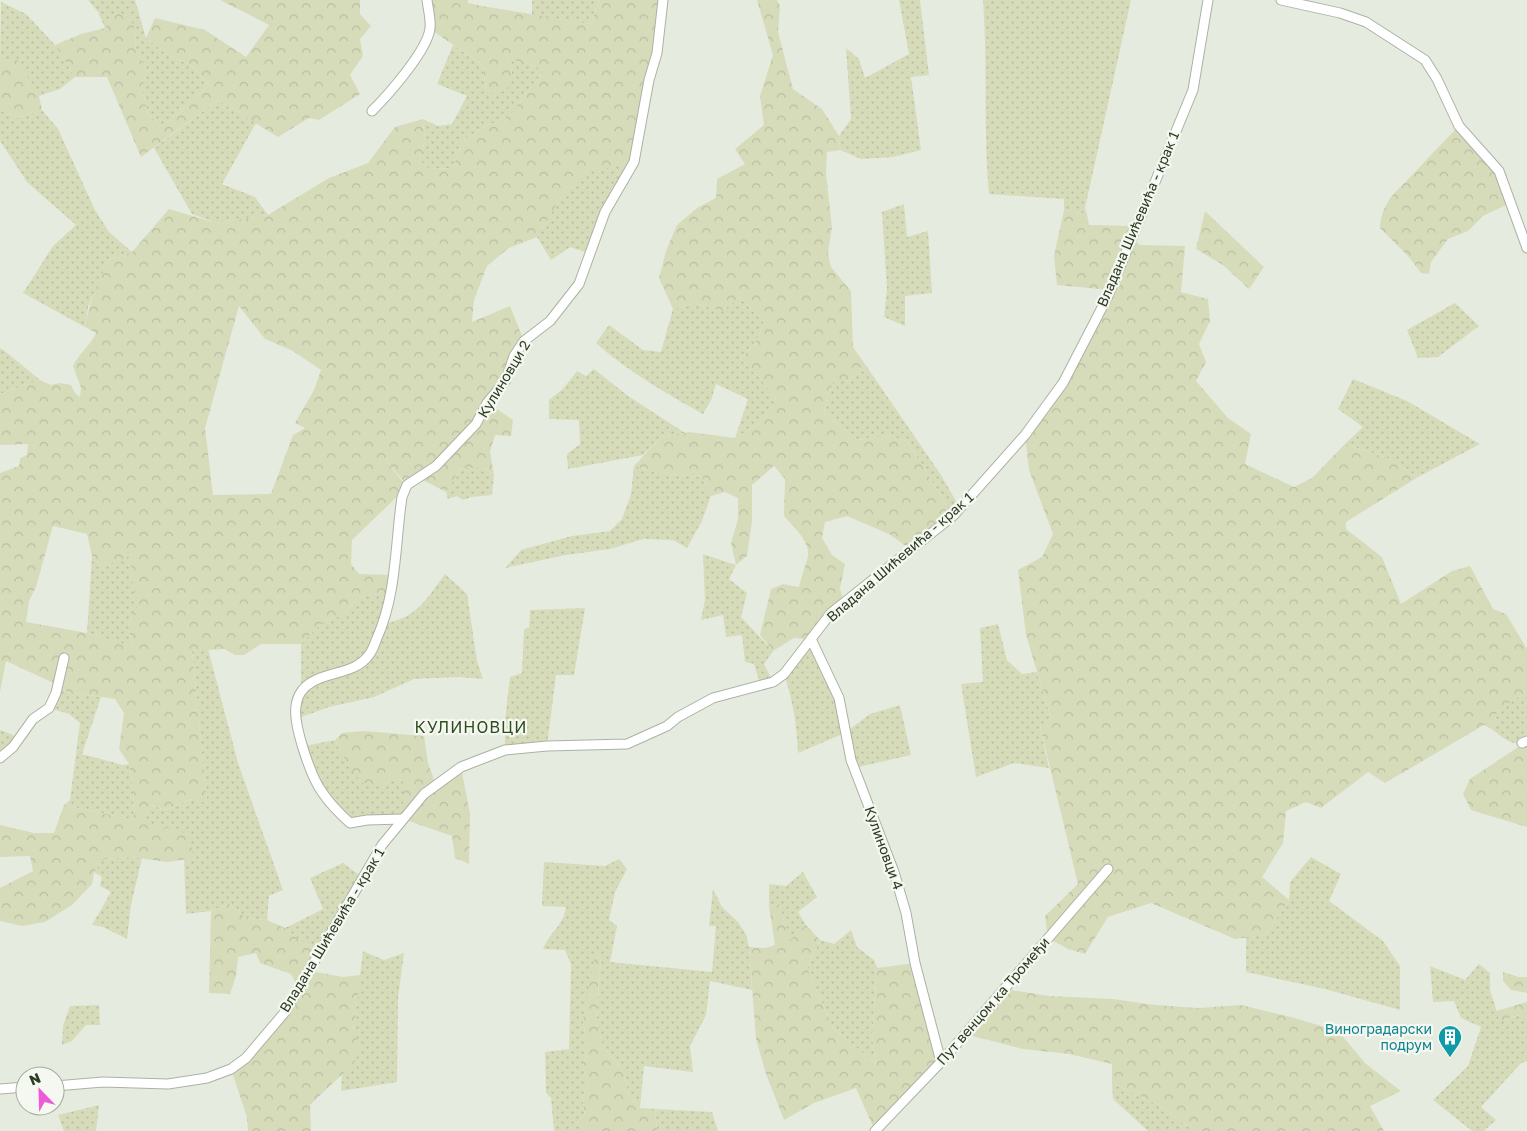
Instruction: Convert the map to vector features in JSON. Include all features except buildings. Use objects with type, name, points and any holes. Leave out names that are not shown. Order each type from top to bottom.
[{"type":"street","points":[[372,111],[391,91],[415,60],[430,29],[427,0]]},
{"type":"street","name":"Кулиновци 2","points":[[403,819],[367,820],[350,823],[338,812],[321,790],[306,753],[296,719],[296,706],[301,691],[313,681],[357,666],[369,655],[383,624],[391,592],[402,497],[408,485],[436,466],[476,424],[487,403],[506,380],[514,356],[524,341],[550,320],[579,284],[587,266],[597,229],[634,162],[649,80],[657,53],[663,0]]},
{"type":"street","name":"Владана Шићевића - крак 1","points":[[65,1085],[103,1082],[168,1084],[218,1075],[231,1069],[246,1058],[285,1012],[382,845],[424,794],[461,767],[505,750],[547,746],[627,744],[666,726],[678,717],[713,698],[773,682],[784,674],[832,613],[953,516],[1025,435],[1063,383],[1108,296],[1193,90],[1208,0]]},
{"type":"street","points":[[1282,0],[1340,13],[1366,22],[1425,60],[1438,79],[1459,126],[1499,171],[1527,248]]},
{"type":"street","name":"Кулиновци 4","points":[[811,639],[839,698],[851,760],[894,872],[941,1062]]},
{"type":"street","points":[[0,758],[14,747],[33,719],[49,708],[56,693],[64,658]]},
{"type":"street","name":"Пут венцом ка Тромеђи","points":[[875,1131],[941,1062],[1108,868]]},
{"type":"street","points":[[0,1089],[15,1088]]},
{"type":"green space","points":[[88,0],[135,0],[146,38],[170,56],[191,65],[209,85],[172,119],[159,126],[148,114],[141,85],[148,73],[136,50],[135,32],[117,12],[105,28],[98,12]]},
{"type":"green space","points":[[220,0],[360,0],[360,14],[371,26],[360,39],[363,56],[350,75],[360,94],[319,120],[309,118],[278,137],[218,100],[141,157],[107,77],[75,77],[55,45],[81,34],[105,28],[117,12],[131,18],[135,32],[136,50],[148,73],[141,85],[148,114],[159,126],[172,119],[209,85],[191,65],[170,56],[146,38],[155,18],[205,30],[246,57],[269,25]]},
{"type":"green space","points":[[427,0],[468,0],[468,3],[482,6],[591,24],[599,0],[658,0],[661,23],[634,162],[582,174],[557,204],[537,237],[509,248],[487,266],[474,300],[472,322],[510,306],[524,341],[506,380],[488,403],[513,420],[511,436],[495,435],[490,452],[494,475],[485,468],[461,468],[446,492],[419,478],[407,485],[384,458],[407,487],[352,540],[351,564],[359,574],[394,575],[391,592],[359,597],[342,615],[324,621],[301,644],[261,644],[244,655],[235,655],[224,649],[192,651],[207,803],[192,799],[166,810],[151,805],[143,822],[181,831],[190,838],[194,858],[167,862],[131,857],[104,859],[94,872],[92,884],[72,905],[45,922],[22,926],[0,921],[0,888],[33,871],[30,856],[0,857],[0,825],[34,833],[54,833],[64,805],[134,820],[133,785],[129,764],[119,749],[124,713],[115,699],[68,692],[58,685],[6,661],[0,692],[0,473],[19,466],[20,458],[27,455],[28,444],[0,445],[0,394],[40,380],[51,385],[60,383],[71,385],[75,393],[80,397],[81,388],[73,366],[96,333],[85,327],[92,300],[102,275],[110,259],[132,252],[169,209],[216,223],[268,215],[329,178],[368,163],[395,127],[423,119],[425,141],[419,160],[429,169],[453,168],[462,141],[490,124],[507,121],[544,70],[525,62],[510,61],[511,85],[498,95],[486,91],[483,65],[430,29]],"holes":[[[239,306],[265,339],[293,351],[321,370],[314,390],[295,423],[305,428],[293,435],[271,494],[213,495],[205,428]],[[53,526],[87,534],[92,556],[100,566],[122,561],[129,556],[138,604],[128,622],[132,646],[87,633],[26,622],[29,601],[36,587]]]},
{"type":"green space","points":[[532,0],[599,0],[591,24],[532,16]]},
{"type":"green space","points":[[757,0],[777,0],[780,6],[778,32],[793,89],[822,109],[839,136],[840,150],[827,152],[826,174],[832,227],[828,253],[831,267],[851,291],[853,347],[867,367],[847,382],[834,378],[824,413],[857,440],[888,436],[907,441],[953,516],[910,549],[889,534],[847,516],[825,522],[822,538],[832,555],[845,564],[840,589],[844,602],[811,639],[794,638],[773,651],[760,635],[771,589],[783,584],[799,587],[808,554],[805,542],[784,516],[785,479],[774,466],[752,485],[752,521],[747,556],[736,565],[731,543],[738,519],[738,498],[725,492],[711,496],[702,477],[658,473],[634,466],[661,437],[689,432],[735,438],[764,421],[776,399],[760,378],[740,359],[755,344],[764,322],[740,297],[722,311],[695,303],[673,309],[659,278],[666,251],[677,225],[697,208],[716,198],[717,179],[745,164],[735,149],[764,125],[760,96],[773,55]]},
{"type":"green space","points":[[899,0],[920,0],[929,75],[911,77],[921,150],[893,157],[861,159],[840,150],[839,136],[851,119],[846,48],[859,59],[865,78],[909,54]]},
{"type":"green space","points":[[983,0],[1131,0],[1085,208],[1087,214],[1064,210],[1064,199],[989,194],[986,146]]},
{"type":"green space","points":[[1,2],[26,14],[55,45],[75,77],[60,89],[39,96],[16,59],[0,62]]},
{"type":"green space","points":[[453,45],[483,65],[486,91],[512,73],[510,61],[525,62],[544,70],[507,121],[490,124],[462,141],[453,168],[429,169],[419,160],[425,141],[423,119],[438,126],[452,124],[467,96],[437,84]]},
{"type":"green space","points":[[16,58],[39,96],[42,110],[17,118],[8,112],[0,111],[0,62]]},
{"type":"green space","points":[[218,100],[256,123],[222,184],[255,197],[268,215],[216,223],[192,214],[154,148]]},
{"type":"green space","points":[[42,110],[58,129],[95,210],[109,232],[132,252],[110,259],[88,307],[85,327],[23,293],[53,246],[76,225],[27,182],[0,141],[0,111],[8,111],[17,118]]},
{"type":"green space","points":[[1459,126],[1499,171],[1510,203],[1483,216],[1468,231],[1448,239],[1431,262],[1429,274],[1421,273],[1409,257],[1380,228],[1381,218],[1392,196]]},
{"type":"green space","points":[[634,162],[591,254],[570,247],[551,260],[537,237],[557,203],[570,186],[582,174],[587,172]]},
{"type":"green space","points":[[904,204],[907,237],[928,231],[932,293],[905,296],[905,326],[884,317],[887,289],[882,212]]},
{"type":"green space","points":[[1064,210],[1087,214],[1089,225],[1136,226],[1132,238],[1140,245],[1185,246],[1181,292],[1208,299],[1210,321],[1199,344],[1206,362],[1196,381],[1228,418],[1251,434],[1245,464],[1294,487],[1312,478],[1345,444],[1387,458],[1418,477],[1346,522],[1346,529],[1382,557],[1401,604],[1452,571],[1470,566],[1493,609],[1506,614],[1527,649],[1527,691],[1497,712],[1493,730],[1484,725],[1385,783],[1368,772],[1321,808],[1306,802],[1286,811],[1283,843],[1262,877],[1289,900],[1265,935],[1235,939],[1151,903],[1108,917],[1085,954],[1068,949],[1048,938],[1045,916],[1078,884],[1040,726],[1051,718],[1026,635],[1018,570],[1042,557],[1053,534],[1029,470],[1025,435],[1063,383],[1110,290],[1057,285],[1054,256]]},
{"type":"green space","points":[[1205,211],[1264,267],[1249,289],[1223,265],[1196,249]]},
{"type":"green space","points":[[740,297],[764,322],[755,344],[740,359],[760,378],[776,399],[764,421],[735,438],[748,399],[716,384],[711,400],[703,414],[633,372],[596,343],[609,325],[643,350],[661,352],[673,309],[695,303],[722,311]]},
{"type":"green space","points":[[1455,303],[1479,326],[1438,357],[1418,358],[1407,330]]},
{"type":"green space","points":[[0,348],[6,352],[40,380],[0,394]]},
{"type":"green space","points":[[867,367],[941,475],[960,508],[953,516],[907,441],[888,436],[857,440],[824,413],[834,377],[847,382]]},
{"type":"green space","points":[[594,369],[628,396],[685,433],[661,437],[643,455],[568,469],[567,454],[580,444],[579,420],[549,419],[549,400],[563,389],[577,371],[586,376]]},
{"type":"green space","points":[[1353,379],[1407,401],[1480,444],[1418,477],[1387,458],[1345,444],[1363,427],[1338,409]]},
{"type":"green space","points":[[634,466],[658,473],[702,477],[711,496],[702,521],[687,548],[673,540],[643,539],[610,549],[566,555],[505,568],[521,550],[572,536],[610,531],[622,519],[631,494]]},
{"type":"green space","points":[[461,468],[485,468],[494,475],[492,495],[471,497],[463,500],[457,496],[448,499],[446,492]]},
{"type":"green space","points":[[703,554],[736,565],[729,579],[747,593],[741,617],[773,651],[764,664],[773,682],[761,687],[754,664],[745,662],[742,635],[726,637],[723,615],[701,620],[705,600]]},
{"type":"green space","points":[[129,555],[132,581],[138,600],[136,611],[128,622],[132,647],[87,633],[92,556],[100,566]]},
{"type":"green space","points":[[445,574],[467,594],[477,661],[483,679],[459,677],[414,679],[374,697],[329,707],[296,719],[301,691],[301,644],[324,621],[342,615],[359,597],[391,592],[383,624],[395,621],[405,617],[420,606]]},
{"type":"green space","points":[[585,608],[574,675],[556,675],[547,746],[505,750],[505,721],[510,677],[522,673],[524,629],[529,628],[530,610]]},
{"type":"green space","points":[[998,624],[1007,660],[1022,674],[1037,672],[1051,718],[1040,726],[1049,768],[1014,763],[976,777],[961,684],[983,682],[980,628]]},
{"type":"green space","points":[[811,639],[839,698],[846,732],[870,714],[900,705],[911,755],[854,768],[845,733],[798,753],[794,713],[784,674]]},
{"type":"green space","points":[[208,649],[238,763],[283,890],[269,896],[267,920],[246,918],[229,904],[211,911],[186,914],[184,859],[193,858],[143,822],[150,805],[166,810],[192,799],[207,803],[192,651]]},
{"type":"green space","points":[[58,685],[68,692],[101,697],[82,754],[123,765],[129,764],[133,785],[134,820],[64,805],[70,800],[80,723],[69,714],[49,708]]},
{"type":"green space","points":[[1527,691],[1527,741],[1513,743],[1493,730],[1497,712]]},
{"type":"green space","points":[[0,730],[11,734],[19,740],[0,758]]},
{"type":"green space","points":[[364,731],[424,736],[428,763],[436,785],[461,767],[470,814],[469,864],[455,858],[452,836],[403,819],[403,780],[393,779],[383,784],[362,783],[349,767],[335,740],[342,733]]},
{"type":"green space","points":[[335,740],[349,767],[383,784],[393,779],[403,780],[403,819],[350,823],[321,790],[304,746]]},
{"type":"green space","points":[[1527,741],[1527,827],[1471,810],[1463,794],[1470,779]]},
{"type":"green space","points":[[1311,857],[1341,874],[1329,901],[1383,941],[1400,966],[1400,1010],[1325,989],[1246,972],[1246,937],[1265,935],[1289,900],[1290,882]]},
{"type":"green space","points":[[142,858],[131,905],[127,939],[103,927],[92,925],[111,892],[100,886],[102,877],[94,872],[104,859]]},
{"type":"green space","points":[[619,859],[627,869],[615,892],[609,920],[617,926],[610,962],[712,972],[716,926],[709,926],[713,889],[722,907],[738,922],[746,934],[749,947],[752,990],[710,981],[706,1015],[690,1046],[693,1072],[644,1066],[640,1108],[629,1095],[623,1071],[602,1043],[596,1022],[601,957],[583,1020],[587,1048],[583,1068],[588,1083],[582,1098],[585,1115],[576,1123],[587,1131],[554,1131],[551,1098],[546,1093],[545,1052],[569,1049],[571,964],[565,950],[543,949],[560,924],[566,907],[542,906],[544,862],[605,866]]},
{"type":"green space","points":[[343,863],[362,877],[322,950],[300,941],[285,928],[323,909],[310,878]]},
{"type":"green space","points":[[803,872],[817,897],[798,912],[806,925],[790,941],[779,904],[769,906],[769,884],[786,886]]},
{"type":"green space","points":[[229,904],[246,918],[267,920],[285,928],[300,941],[322,950],[311,971],[343,977],[361,975],[353,1031],[360,1047],[355,1062],[310,1105],[311,1131],[248,1131],[247,1117],[231,1069],[246,1058],[299,990],[291,974],[260,963],[256,953],[238,957],[236,976],[230,994],[209,993],[211,911]]},
{"type":"green space","points":[[779,904],[790,940],[806,925],[820,940],[807,968],[833,1028],[876,1064],[872,1037],[877,968],[915,963],[941,1062],[875,1131],[856,1088],[814,1103],[784,1120],[766,1074],[756,1039],[749,947],[765,948],[775,945],[769,906]]},
{"type":"green space","points":[[851,930],[857,947],[874,960],[877,968],[872,1037],[876,1064],[833,1028],[807,968],[820,940],[834,944]]},
{"type":"green space","points":[[363,951],[384,960],[404,953],[398,998],[397,1082],[341,1091],[342,1074],[355,1062],[353,1032]]},
{"type":"green space","points":[[595,955],[601,957],[596,1022],[602,1043],[623,1071],[629,1095],[640,1108],[655,1109],[657,1131],[587,1131],[576,1123],[585,1115],[582,1098],[588,1083],[583,1068],[587,1048],[583,1020]]},
{"type":"green space","points":[[1479,964],[1490,973],[1490,990],[1500,1021],[1520,1015],[1527,1019],[1527,1061],[1521,1063],[1481,1107],[1496,1120],[1484,1131],[1472,1131],[1433,1100],[1468,1066],[1481,1027],[1461,1018],[1454,1001],[1433,1002],[1430,966],[1465,980]]},
{"type":"green space","points":[[1503,972],[1519,977],[1527,977],[1527,993],[1511,990],[1503,981]]},
{"type":"green space","points":[[1004,989],[1049,996],[1113,999],[1155,1005],[1198,1008],[1241,1005],[1291,1017],[1338,1031],[1366,1064],[1401,1091],[1370,1106],[1384,1131],[1194,1131],[1160,1106],[1112,1083],[1112,1064],[1069,1054],[1023,1049],[965,1034]]},
{"type":"green space","points":[[1527,1002],[1527,1019],[1519,1015],[1500,1021],[1496,1011]]},
{"type":"green space","points":[[99,1005],[100,1025],[86,1025],[72,1041],[62,1045],[63,1026],[70,1006]]},
{"type":"green space","points":[[1112,1083],[1160,1106],[1194,1131],[1148,1131],[1113,1099]]},
{"type":"green space","points":[[99,1105],[96,1131],[64,1131],[58,1116],[65,1116],[65,1113]]},
{"type":"green space","points":[[655,1109],[712,1112],[718,1131],[657,1131]]},
{"type":"place","name":"Виноградарски подрум","points":[[1450,1058]]},
{"type":"district","name":"КУЛИНОВЦИ","points":[[471,727]]}]
